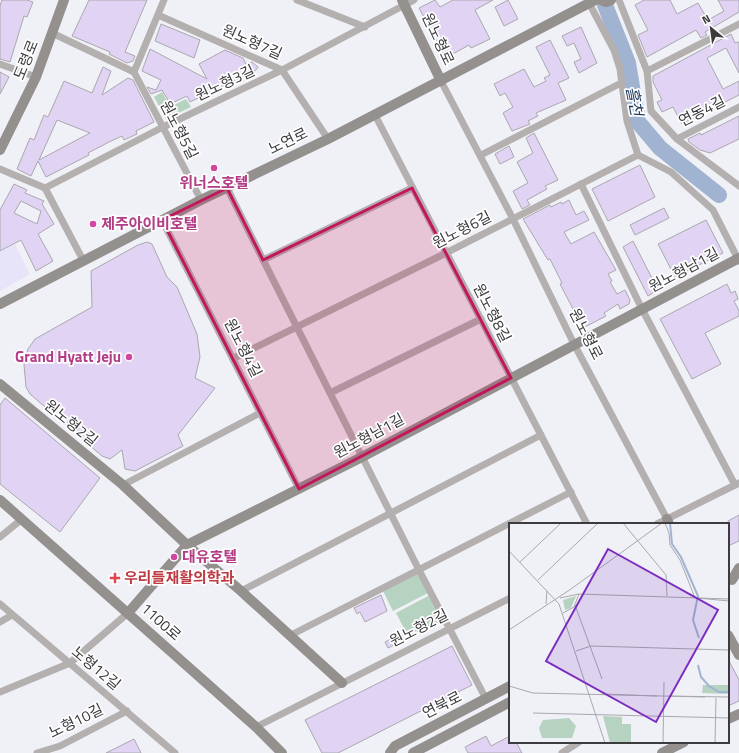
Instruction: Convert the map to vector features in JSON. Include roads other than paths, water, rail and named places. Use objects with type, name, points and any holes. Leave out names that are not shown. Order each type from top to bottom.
[{"type":"main road","name":"도령로","points":[[1,147],[36,77],[64,0]]},
{"type":"main road","points":[[593,1],[606,2],[611,0]]},
{"type":"main road","name":"노연로","points":[[0,304],[201,200],[375,115],[593,1]]},
{"type":"main road","name":"원노형로","points":[[407,2],[441,81]]},
{"type":"main road","name":"원노형남1길","points":[[128,613],[187,545],[362,457],[574,344],[739,259]]},
{"type":"main road","name":"원노형2길","points":[[0,384],[123,484],[187,545],[342,684]]},
{"type":"main road","name":"1100로","points":[[0,500],[256,727],[282,753]]},
{"type":"main road","points":[[733,581],[739,568]]},
{"type":"main road","points":[[729,638],[739,655]]},
{"type":"main road","name":"연북로","points":[[390,753],[395,746],[509,687]]},
{"type":"main road","name":"연북로","points":[[413,753],[509,703]]},
{"type":"main road","points":[[729,719],[739,714]]},
{"type":"main road","points":[[662,753],[682,743]]},
{"type":"street","points":[[52,33],[134,72],[164,0]]},
{"type":"street","points":[[297,0],[365,27]]},
{"type":"street","points":[[619,0],[647,71],[651,111],[677,139],[739,186]]},
{"type":"street","points":[[593,1],[614,50],[620,69],[627,121],[638,155],[671,172],[713,210],[739,259]]},
{"type":"street","name":"원노형3길","points":[[45,188],[163,127],[282,70],[365,27],[407,2]]},
{"type":"street","name":"원노형7길","points":[[158,15],[282,70],[328,139]]},
{"type":"street","points":[[647,71],[739,24]]},
{"type":"street","points":[[0,64],[36,77]]},
{"type":"street","name":"원노형5길","points":[[134,72],[201,200]]},
{"type":"street","name":"원노형로","points":[[441,81],[481,155],[664,522]]},
{"type":"street","points":[[481,155],[621,83]]},
{"type":"street","name":"연동4길","points":[[677,139],[739,107]]},
{"type":"street","name":"원노형8길","points":[[375,115],[586,523]]},
{"type":"street","name":"원노형6길","points":[[234,358],[446,253],[638,155]]},
{"type":"street","points":[[0,169],[45,188],[83,260]]},
{"type":"street","name":"원노형남1길","points":[[581,184],[642,309],[737,484]]},
{"type":"street","points":[[227,188],[390,513],[451,628],[486,699]]},
{"type":"street","points":[[263,260],[412,188]]},
{"type":"street","name":"원노형4길","points":[[162,220],[234,358],[299,489]]},
{"type":"street","points":[[330,393],[481,319]]},
{"type":"street","points":[[123,484],[260,412]]},
{"type":"street","points":[[240,591],[541,435]]},
{"type":"street","points":[[664,522],[737,484]]},
{"type":"street","points":[[511,523],[571,492]]},
{"type":"street","points":[[0,537],[22,519]]},
{"type":"street","points":[[289,636],[509,524]]},
{"type":"street","name":"원노형2길","points":[[256,727],[509,599]]},
{"type":"street","name":"노형12길","points":[[0,604],[127,711],[174,753]]},
{"type":"street","points":[[0,692],[70,663],[128,613]]},
{"type":"street","points":[[0,622],[12,615]]},
{"type":"street","name":"노형10길","points":[[37,753],[60,746],[127,711]]},
{"type":"street","points":[[562,753],[577,743]]},
{"type":"waterway","name":"흘천","points":[[603,0],[628,63],[638,122],[660,148],[719,195]]},
{"type":"place","name":"위너스호텔","points":[[214,168]]},
{"type":"place","name":"제주아이비호텔","points":[[93,224]]},
{"type":"place","name":"Grand Hyatt Jeju","points":[[129,357]]},
{"type":"place","name":"대유호텔","points":[[174,557]]},
{"type":"place","name":"우리들재활의학과","points":[[115,578]]}]
